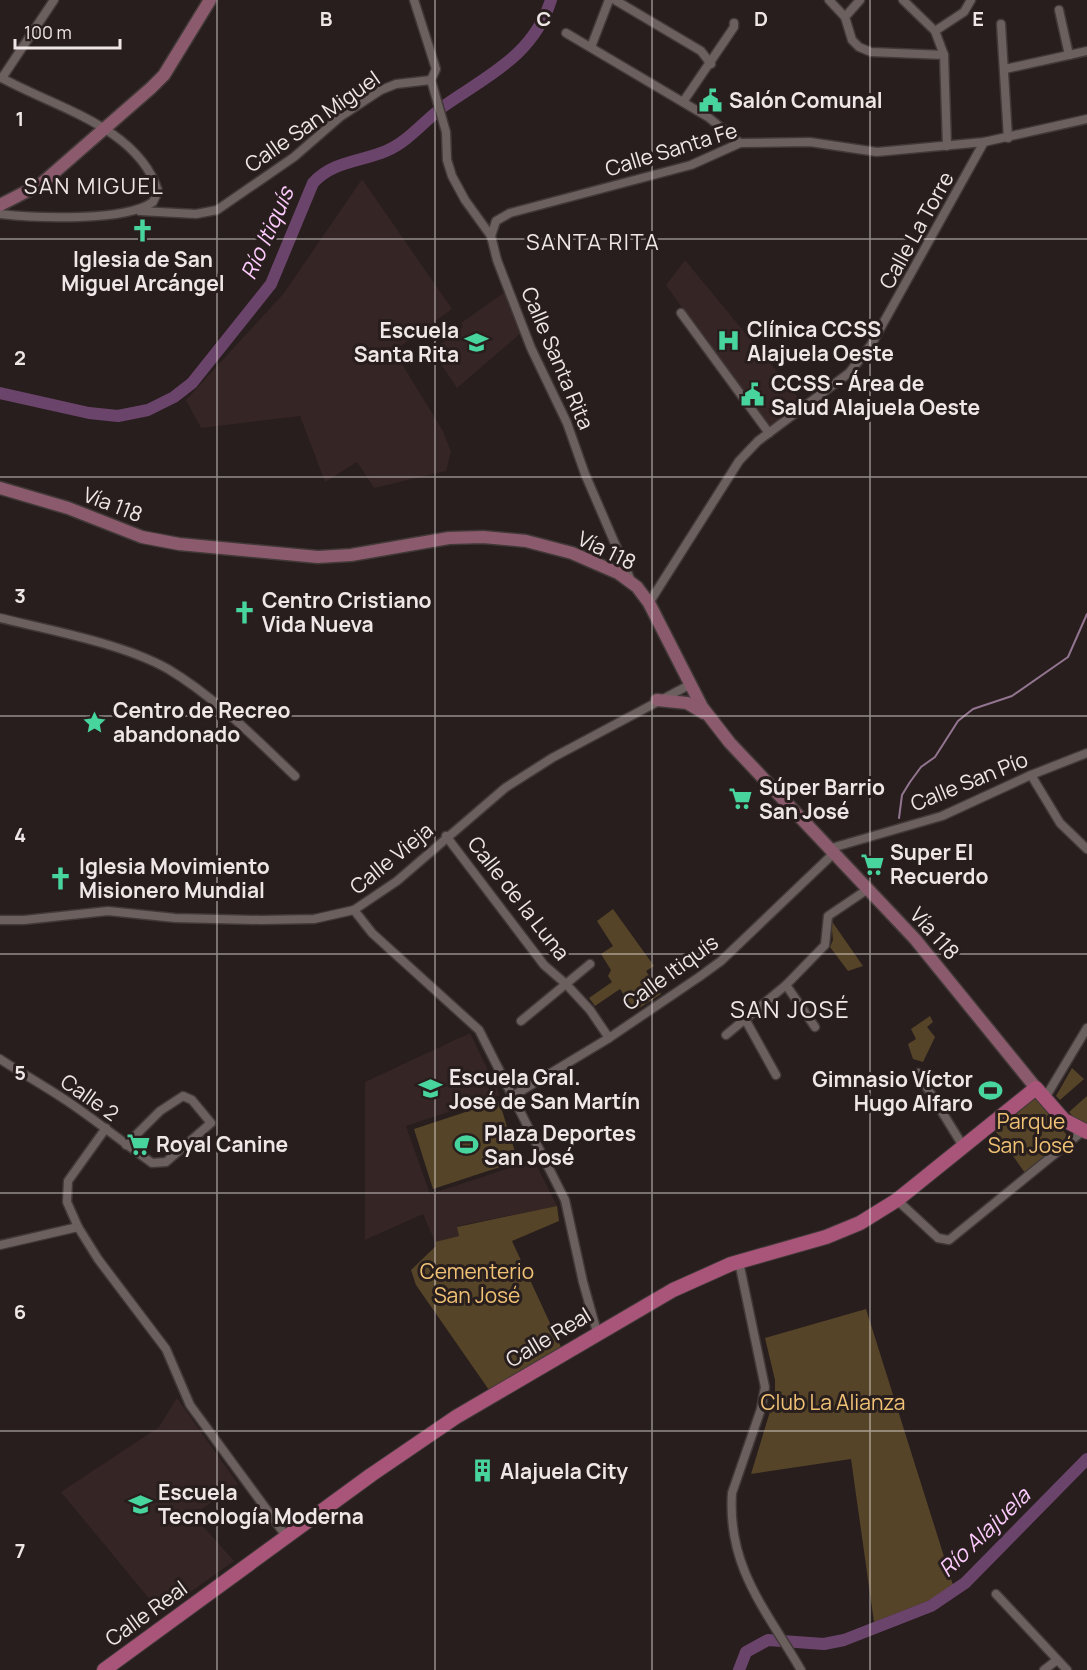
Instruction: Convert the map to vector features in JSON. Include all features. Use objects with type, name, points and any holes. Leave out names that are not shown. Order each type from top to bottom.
[{"type":"main road","points":[[0,205],[41,184],[164,75],[210,0]]},
{"type":"main road","name":"Vía 118","points":[[0,488],[68,507],[158,541],[318,557],[351,555],[449,538],[501,538],[572,553],[610,569],[632,583],[649,603],[709,717],[751,768],[868,889],[956,986],[1040,1093]]},
{"type":"main road","points":[[657,700],[687,703],[709,717]]},
{"type":"main road","points":[[1040,1093],[1064,1120],[1085,1132]]},
{"type":"main road","name":"Calle Real","points":[[104,1670],[286,1536],[456,1417],[597,1332],[673,1290],[739,1262],[826,1237],[860,1223],[897,1200],[963,1146],[1040,1093]]},
{"type":"street","points":[[54,0],[1,77],[106,128],[147,169],[156,185],[157,198],[135,211]]},
{"type":"street","points":[[414,0],[436,69],[431,80]]},
{"type":"street","points":[[591,47],[609,0]]},
{"type":"street","points":[[615,0],[702,51],[711,64]]},
{"type":"street","points":[[829,0],[845,17],[852,40],[859,47],[872,52],[944,55]]},
{"type":"street","points":[[845,17],[860,0]]},
{"type":"street","points":[[903,0],[935,32],[944,55],[947,146]]},
{"type":"street","points":[[935,32],[964,12],[971,0]]},
{"type":"street","points":[[1059,10],[1069,56]]},
{"type":"street","points":[[683,102],[711,64],[734,27],[734,23]]},
{"type":"street","points":[[1001,24],[1008,138]]},
{"type":"street","points":[[566,33],[683,102],[740,143]]},
{"type":"street","points":[[1005,69],[1087,51]]},
{"type":"street","name":"Calle Santa Rita","points":[[431,80],[444,121],[447,160],[452,176],[465,200],[491,236],[497,260],[531,348],[567,423],[585,474],[632,583]]},
{"type":"street","name":"Calle San Miguel","points":[[0,214],[77,217],[135,211],[196,214],[217,210],[294,157],[340,117],[381,90],[396,84],[431,80]]},
{"type":"street","points":[[984,142],[1087,119]]},
{"type":"street","name":"Calle Santa Fe","points":[[491,236],[496,221],[510,213],[691,165],[740,143],[810,142],[877,152],[984,142]]},
{"type":"street","name":"Calle La Torre","points":[[649,603],[739,461],[769,433],[849,373],[871,345],[984,142]]},
{"type":"street","points":[[681,313],[769,433]]},
{"type":"street","points":[[0,618],[119,649],[166,668],[200,692],[295,776]]},
{"type":"street","name":"Calle Vieja","points":[[0,920],[24,920],[108,911],[175,918],[270,920],[321,918],[354,910],[397,881],[446,836],[504,788],[657,700],[691,684]]},
{"type":"street","name":"Calle San Pío","points":[[831,851],[942,816],[1031,775],[1087,753]]},
{"type":"street","points":[[1031,775],[1060,823],[1087,849]]},
{"type":"street","name":"Calle de la Luna","points":[[446,836],[544,965],[566,984],[590,1010],[609,1038]]},
{"type":"street","name":"Calle Itiquís","points":[[511,1097],[609,1038],[721,961],[831,851]]},
{"type":"street","points":[[726,1035],[786,985],[825,945],[828,916],[868,889]]},
{"type":"street","points":[[354,910],[372,933],[479,1030],[565,1200],[583,1282],[597,1332]]},
{"type":"street","points":[[521,1021],[591,964]]},
{"type":"street","points":[[786,985],[815,1027]]},
{"type":"street","points":[[746,1019],[776,1075]]},
{"type":"street","points":[[1040,1093],[1087,1028]]},
{"type":"street","name":"Calle 2","points":[[0,1059],[106,1128],[126,1145],[152,1163],[166,1162],[211,1123],[192,1100],[183,1096],[160,1111],[126,1145]]},
{"type":"street","points":[[918,1073],[963,1146]]},
{"type":"street","points":[[106,1128],[68,1181],[68,1202],[78,1227],[98,1259],[159,1338],[197,1415],[286,1536]]},
{"type":"street","points":[[897,1200],[938,1238],[945,1240],[952,1238],[1085,1132]]},
{"type":"street","points":[[0,1245],[78,1227]]},
{"type":"street","points":[[739,1262],[765,1386],[761,1409],[732,1493],[731,1506],[740,1564],[746,1580],[801,1670]]},
{"type":"street","points":[[996,1594],[1067,1670]]},
{"type":"street","points":[[1044,1670],[1058,1660]]},
{"type":"shaded area","points":[[362,179],[452,309],[394,351],[443,431],[451,452],[446,471],[374,488],[357,462],[325,482],[300,416],[201,428],[186,400],[284,293]]},
{"type":"shaded area","name":"Clínica CCSS Alajuela Oeste","points":[[685,260],[803,403],[768,429],[666,285]]},
{"type":"shaded area","name":"Escuela Santa Rita","points":[[505,292],[521,333],[457,388],[432,351],[463,327],[461,323]]},
{"type":"shaded area","points":[[470,1033],[500,1095],[406,1126],[430,1194],[534,1160],[557,1206],[458,1226],[459,1236],[435,1242],[423,1214],[365,1240],[365,1082]]},
{"type":"shaded area","name":"Escuela Tecnología Moderna","points":[[177,1398],[238,1484],[193,1515],[234,1561],[161,1613],[61,1492],[159,1427]]},
{"type":"green space","points":[[613,909],[654,966],[646,971],[661,994],[635,1011],[620,989],[595,1006],[589,998],[612,982],[608,976],[611,970],[601,954],[613,946],[597,921]]},
{"type":"green space","points":[[831,920],[863,966],[848,971],[830,947],[833,940]]},
{"type":"green space","points":[[930,1016],[933,1022],[927,1027],[935,1037],[923,1062],[913,1059],[908,1044],[916,1039],[911,1029]]},
{"type":"green space","points":[[1072,1068],[1084,1079],[1060,1100],[1056,1096]]},
{"type":"green space","name":"Parque San José","points":[[1036,1096],[1069,1138],[1025,1173],[994,1129]]},
{"type":"green space","points":[[1087,1096],[1087,1124],[1076,1120],[1069,1112]]},
{"type":"green space","name":"Plaza Deportes San José","points":[[499,1101],[518,1161],[433,1189],[414,1129]]},
{"type":"green space","name":"Cementerio San José","points":[[557,1206],[559,1221],[512,1241],[561,1347],[489,1390],[416,1285],[411,1270],[436,1246],[435,1242],[459,1236],[457,1227]]},
{"type":"green space","name":"Club La Alianza","points":[[866,1309],[953,1585],[928,1601],[874,1622],[851,1459],[751,1474],[775,1395],[775,1380],[765,1338]]},
{"type":"waterway","name":"Río Itiquís","points":[[0,393],[89,413],[118,416],[148,410],[174,397],[192,383],[271,284],[313,183],[329,170],[394,147],[444,106],[492,74],[521,50],[533,36],[551,0]]},
{"type":"waterway","points":[[899,818],[902,795],[921,767],[935,757],[958,721],[973,709],[1012,696],[1068,657],[1087,614]]},
{"type":"waterway","name":"Río Alajuela","points":[[739,1670],[746,1652],[768,1640],[824,1644],[844,1640],[931,1606],[965,1583],[1087,1459]]},
{"type":"place","name":"Salón Comunal","points":[[711,100]]},
{"type":"place","name":"Iglesia de San Miguel Arcángel","points":[[143,231]]},
{"type":"place","name":"Clínica CCSS Alajuela Oeste","points":[[729,341]]},
{"type":"place","name":"Escuela Santa Rita","points":[[477,342]]},
{"type":"place","name":"CCSS - Área de Salud Alajuela Oeste","points":[[753,395]]},
{"type":"place","name":"Centro Cristiano Vida Nueva","points":[[244,612]]},
{"type":"place","name":"Centro de Recreo abandonado","points":[[95,722]]},
{"type":"place","name":"Súper Barrio San José","points":[[741,799]]},
{"type":"place","name":"Super El Recuerdo","points":[[872,864]]},
{"type":"place","name":"Iglesia Movimiento Misionero Mundial","points":[[61,878]]},
{"type":"place","name":"Escuela Gral. José de San Martín","points":[[431,1089]]},
{"type":"place","name":"Gimnasio Víctor Hugo Alfaro","points":[[991,1091]]},
{"type":"place","name":"Royal Canine","points":[[138,1144]]},
{"type":"place","name":"Plaza Deportes San José","points":[[466,1145]]},
{"type":"place","name":"Alajuela City","points":[[482,1471]]},
{"type":"place","name":"Escuela Tecnología Moderna","points":[[140,1504]]},
{"type":"district","name":"SAN MIGUEL","points":[[94,186]]},
{"type":"district","name":"SANTA RITA","points":[[593,242]]},
{"type":"district","name":"SAN JOSÉ","points":[[790,1008]]}]
